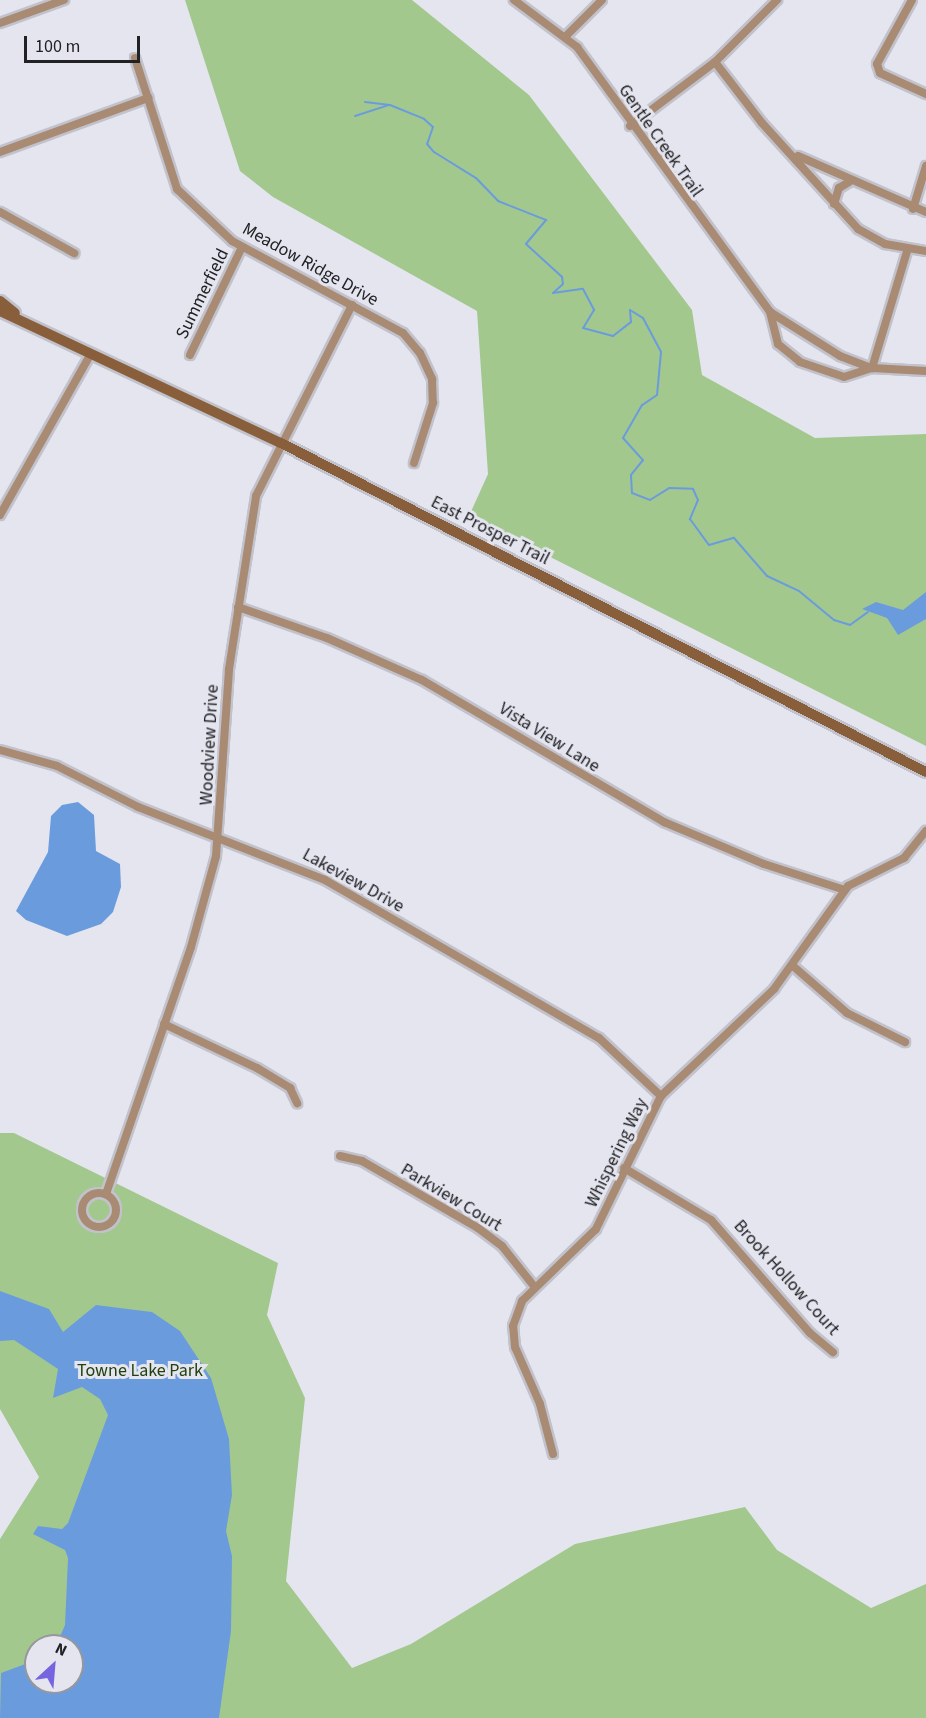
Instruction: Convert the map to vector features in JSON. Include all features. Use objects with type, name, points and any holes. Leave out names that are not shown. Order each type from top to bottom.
[{"type":"main road","name":"East Prosper Trail","points":[[0,301],[35,328]]},
{"type":"main road","name":"East Prosper Trail","points":[[0,311],[89,357],[281,443],[926,772]]},
{"type":"street","points":[[0,23],[64,0]]},
{"type":"street","name":"Gentle Creek Trail","points":[[514,0],[565,37],[770,312],[840,356],[872,368],[926,371]]},
{"type":"street","points":[[565,37],[602,0]]},
{"type":"street","points":[[630,126],[715,62],[777,0]]},
{"type":"street","points":[[912,0],[877,64],[880,73],[926,94]]},
{"type":"street","name":"Meadow Ridge Drive","points":[[135,58],[177,189],[242,247],[403,333],[432,379],[429,428],[414,464]]},
{"type":"street","points":[[715,62],[762,123],[794,154],[834,204],[858,229],[907,251],[926,251]]},
{"type":"street","points":[[0,152],[148,98]]},
{"type":"street","points":[[794,154],[849,182],[913,209],[926,212]]},
{"type":"street","points":[[913,209],[926,166]]},
{"type":"street","points":[[834,204],[839,188],[849,182]]},
{"type":"street","points":[[0,212],[74,253]]},
{"type":"street","name":"Summerfield","points":[[190,355],[242,247]]},
{"type":"street","points":[[872,368],[907,251]]},
{"type":"street","name":"Woodview Drive","points":[[106,1194],[205,902],[219,835],[229,669],[256,496],[352,305]]},
{"type":"street","name":"Gentle Creek Trail","points":[[770,312],[778,344],[800,362],[844,377],[872,368]]},
{"type":"street","points":[[0,515],[89,357]]},
{"type":"street","name":"Vista View Lane","points":[[238,608],[327,638],[422,680],[674,826],[845,890]]},
{"type":"street","name":"Lakeview Drive","points":[[0,750],[57,766],[138,807],[219,835],[326,880],[486,978],[576,1025],[616,1051],[662,1096]]},
{"type":"street","name":"Whispering Way","points":[[553,1454],[513,1337],[518,1309],[533,1285],[586,1243],[662,1096],[739,1026],[793,966],[845,890],[904,858],[926,831]]},
{"type":"street","points":[[793,966],[847,1013],[905,1042]]},
{"type":"street","points":[[164,1024],[257,1068],[290,1088],[297,1103]]},
{"type":"street","name":"Parkview Court","points":[[340,1156],[362,1161],[478,1228],[502,1246],[533,1285]]},
{"type":"street","name":"Brook Hollow Court","points":[[624,1168],[711,1220],[810,1333],[833,1352]]},
{"type":"street","points":[[93,1193],[106,1194],[115,1202],[116,1215],[107,1225],[92,1226],[82,1215],[83,1201],[93,1193]]},
{"type":"green space","points":[[185,0],[412,0],[529,95],[692,310],[702,375],[815,438],[926,434],[926,746],[469,516],[488,474],[477,311],[273,197],[240,171]]},
{"type":"green space","name":"Towne Lake Park","points":[[0,1133],[14,1133],[278,1263],[267,1315],[305,1398],[286,1581],[352,1668],[411,1644],[575,1544],[745,1507],[777,1550],[871,1608],[926,1584],[926,1718],[0,1718],[0,1539],[39,1477],[0,1409]]},
{"type":"water","points":[[926,592],[926,619],[898,635],[887,618],[862,609],[876,602],[903,610]]},
{"type":"water","points":[[78,802],[94,815],[96,851],[120,864],[121,887],[113,912],[101,924],[67,936],[26,920],[16,911],[48,852],[51,816],[62,805]]},
{"type":"water","points":[[0,1291],[49,1309],[63,1332],[96,1305],[152,1312],[180,1331],[211,1378],[229,1439],[232,1495],[226,1531],[232,1556],[231,1631],[219,1718],[0,1718],[1,1673],[24,1664],[24,1694],[84,1694],[84,1634],[61,1634],[65,1625],[68,1558],[65,1550],[33,1534],[38,1526],[62,1529],[68,1523],[108,1415],[100,1399],[82,1387],[53,1398],[58,1369],[14,1340],[0,1341]]},
{"type":"waterway","points":[[365,102],[390,105],[424,119],[433,127],[427,144],[434,152],[476,178],[498,201],[546,220],[526,244],[562,277],[563,284],[553,293],[583,289],[594,310],[583,328],[613,336],[631,322],[630,310],[643,318],[661,352],[657,395],[642,405],[623,438],[643,460],[631,475],[632,493],[650,500],[669,488],[693,489],[698,500],[690,519],[709,545],[734,538],[767,576],[799,591],[834,620],[850,625],[868,612]]},
{"type":"waterway","points":[[355,116],[389,105]]}]
